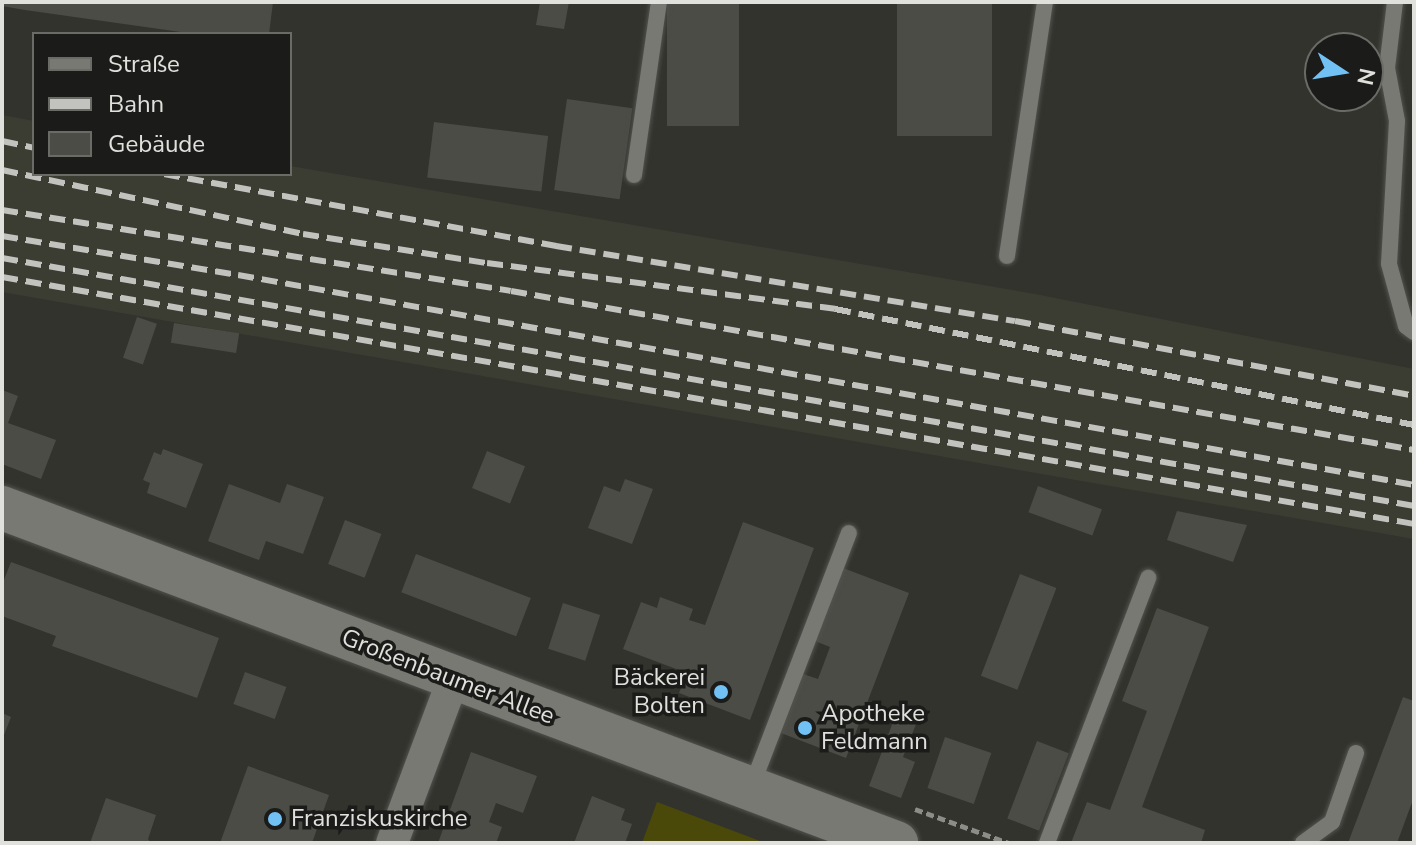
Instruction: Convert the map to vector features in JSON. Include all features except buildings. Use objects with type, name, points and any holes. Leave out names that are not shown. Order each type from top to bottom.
[{"type":"main road","name":"Großenbaumer Allee","points":[[2,508],[453,680],[896,843]]},
{"type":"street","points":[[392,843],[453,680]]},
{"type":"lane","points":[[634,175],[659,2]]},
{"type":"lane","points":[[1007,256],[1045,2]]},
{"type":"lane","points":[[1395,2],[1387,68],[1397,121],[1389,264],[1406,326],[1414,332]]},
{"type":"lane","points":[[750,789],[849,533]]},
{"type":"lane","points":[[1047,843],[1148,578]]},
{"type":"lane","points":[[1303,843],[1332,822],[1356,753]]},
{"type":"shaded area","points":[[2,115],[32,121],[32,176],[292,176],[292,166],[1035,294],[1414,369],[1414,539],[2,292]]},
{"type":"shaded area","points":[[657,802],[765,843],[642,843]]},
{"type":"railway","points":[[2,141],[32,148]]},
{"type":"railway","points":[[2,170],[303,234],[487,263],[835,309],[1414,425]]},
{"type":"railway","points":[[175,176],[556,246],[1015,321],[1414,396]]},
{"type":"railway","points":[[2,210],[511,291],[1414,450]]},
{"type":"railway","points":[[2,236],[238,275],[1414,485]]},
{"type":"railway","points":[[2,258],[1414,506]]},
{"type":"railway","points":[[2,277],[1414,524]]},
{"type":"place","name":"Bäckerei Bolten","points":[[721,692]]},
{"type":"place","name":"Apotheke Feldmann","points":[[805,728]]},
{"type":"place","name":"Franziskuskirche","points":[[275,819]]}]
